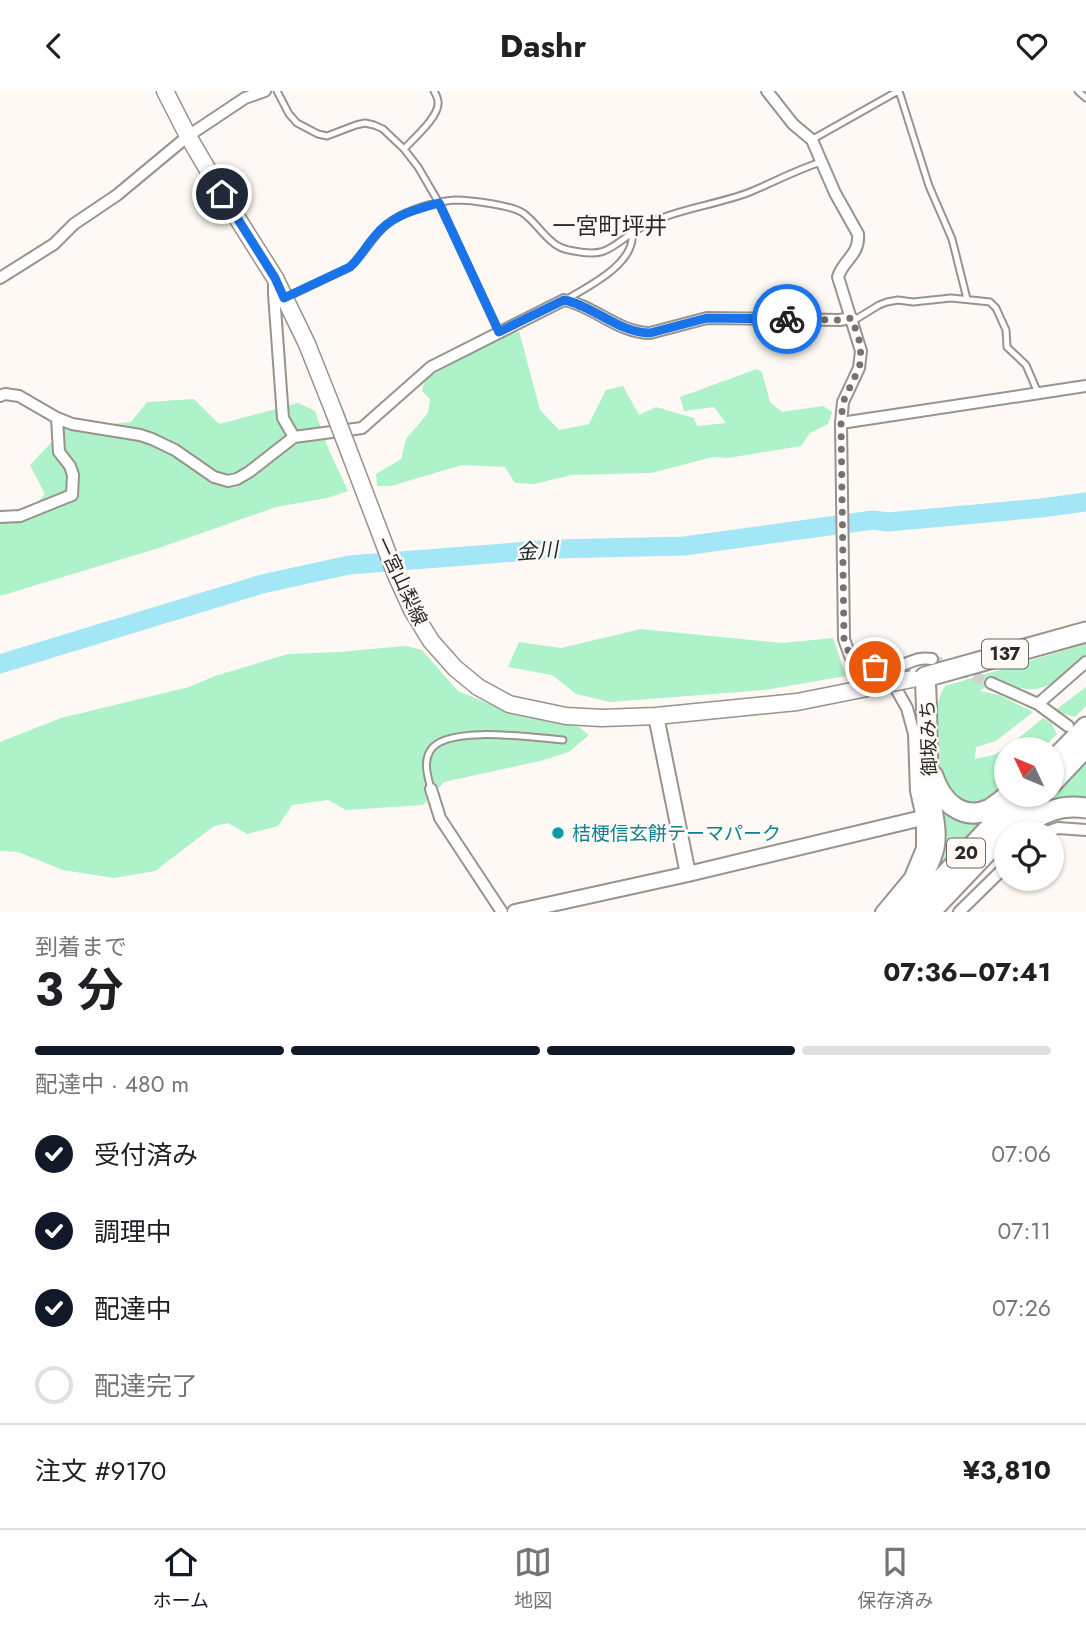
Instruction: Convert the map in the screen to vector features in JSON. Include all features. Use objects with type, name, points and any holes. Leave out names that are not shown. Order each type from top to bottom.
[{"type":"highway","name":"御坂みち","points":[[895,912],[919,880],[934,848],[935,832],[929,788],[928,710],[923,672],[1086,632]]},
{"type":"highway","points":[[1064,745],[1077,726]]},
{"type":"highway","points":[[1064,770],[1086,747]]},
{"type":"highway","points":[[929,762],[936,784],[951,806],[974,813],[994,806]]},
{"type":"highway","name":"20","points":[[910,912],[1010,807]]},
{"type":"highway","name":"20","points":[[930,912],[1030,807]]},
{"type":"highway","points":[[1030,821],[1060,807],[1086,808]]},
{"type":"highway","points":[[941,912],[994,856]]},
{"type":"main road","name":"一宮山梨線","points":[[165,91],[188,136],[275,278],[307,344],[412,610],[431,641],[455,668],[478,687],[509,705],[566,716],[602,718],[656,716],[797,702],[887,676],[923,672]]},
{"type":"street","points":[[0,278],[54,244],[74,224],[117,195],[188,136],[245,98],[265,91]]},
{"type":"street","points":[[767,91],[793,124],[812,140],[835,193],[858,234],[856,250],[840,271],[838,278],[860,343],[861,360],[843,402],[841,428],[844,639],[850,656],[887,676],[912,721],[916,791],[922,818],[922,848],[910,877],[881,912]]},
{"type":"street","points":[[275,278],[283,418],[294,437]]},
{"type":"street","points":[[0,396],[19,396],[57,418],[80,426],[152,439],[175,450],[214,477],[228,481],[249,472],[294,437],[362,428],[431,367],[564,300],[574,302],[640,333],[650,333],[707,318],[852,319]]},
{"type":"street","points":[[841,428],[1086,386]]},
{"type":"street","points":[[0,517],[20,516],[72,495],[73,475],[59,452],[57,418]]},
{"type":"street","points":[[887,676],[901,665],[925,657],[923,672]]},
{"type":"street","points":[[1038,704],[1086,662]]},
{"type":"street","points":[[991,683],[1038,704],[1077,726]]},
{"type":"street","points":[[656,716],[688,874]]},
{"type":"street","points":[[431,789],[440,818],[502,912]]},
{"type":"street","points":[[515,912],[922,818]]},
{"type":"street","points":[[1064,828],[1086,830]]},
{"type":"street","points":[[959,912],[994,878]]},
{"type":"lane","points":[[277,91],[297,123],[318,134],[327,136],[365,123],[383,129],[404,149],[439,203],[499,332]]},
{"type":"lane","points":[[404,149],[433,117],[438,102],[434,91]]},
{"type":"lane","points":[[812,140],[899,91],[929,187],[952,239],[967,299]]},
{"type":"lane","points":[[1078,91],[1086,98]]},
{"type":"lane","points":[[284,298],[350,267],[377,232],[393,220],[405,213],[439,203],[456,200],[509,207],[524,213],[564,250],[601,253],[644,224],[667,214],[750,192],[821,162]]},
{"type":"lane","points":[[564,300],[614,269],[633,240],[632,233]]},
{"type":"lane","points":[[852,319],[879,305],[898,300],[914,302],[951,298],[990,302],[996,308],[1006,330],[1007,347],[1026,365],[1038,393]]},
{"type":"lane","points":[[431,789],[426,762],[430,750],[439,741],[468,735],[511,734],[564,740]]},
{"type":"green space","points":[[519,331],[540,410],[559,430],[589,424],[606,390],[623,386],[639,415],[656,407],[694,418],[697,426],[726,423],[714,407],[684,411],[680,397],[757,369],[762,372],[770,402],[782,412],[823,406],[832,412],[828,424],[810,433],[801,446],[728,458],[713,457],[651,473],[572,475],[534,484],[515,483],[505,467],[462,465],[391,486],[377,486],[376,474],[401,459],[406,439],[428,413],[430,399],[422,391],[425,379],[496,340]]},
{"type":"green space","points":[[194,399],[219,424],[298,403],[315,411],[348,491],[327,498],[276,507],[162,547],[0,596],[0,511],[31,509],[45,494],[30,465],[64,429],[131,422],[147,402]]},
{"type":"green space","points":[[641,629],[782,643],[833,638],[846,676],[765,690],[610,702],[576,694],[552,675],[508,667],[519,642],[561,648]]},
{"type":"green space","points":[[1086,644],[1086,655],[1056,681],[1046,686],[1025,689],[998,678],[980,691],[999,695],[1033,712],[1001,737],[994,737],[994,742],[976,747],[975,759],[994,755],[994,797],[984,802],[959,803],[939,772],[938,704],[945,686]]},
{"type":"green space","points":[[405,646],[422,650],[458,691],[517,715],[579,727],[589,735],[569,752],[444,782],[423,805],[346,810],[328,800],[292,805],[278,826],[247,834],[228,823],[214,826],[155,871],[114,878],[63,870],[18,852],[0,851],[0,742],[61,718],[189,687],[215,676],[288,654]]},
{"type":"green space","points":[[1086,687],[1086,706],[1075,717],[1057,709]]},
{"type":"green space","points":[[1043,718],[1051,723],[1057,734],[1054,737],[1020,737]]},
{"type":"green space","points":[[1086,755],[1086,803],[1064,806],[1064,778]]},
{"type":"green space","points":[[936,804],[991,813],[930,881]]},
{"type":"waterway","name":"金川","points":[[0,664],[262,584],[349,565],[555,549],[684,546],[873,520],[888,522],[1086,502]]},
{"type":"tunnel","points":[[932,659],[991,683]]},
{"type":"way so far","points":[[787,319],[852,318],[860,343],[861,360],[843,402],[841,422],[844,639],[850,656],[875,667]]},
{"type":"place","name":"桔梗信玄餅テーマパーク","points":[[558,833]]},
{"type":"district","name":"一宮町坪井","points":[[610,226]]},
{"type":"route","points":[[222,194],[275,278],[284,298],[350,267],[377,232],[393,220],[405,213],[439,203],[499,332],[564,300],[574,302],[640,333],[650,333],[707,318],[787,319]]}]
